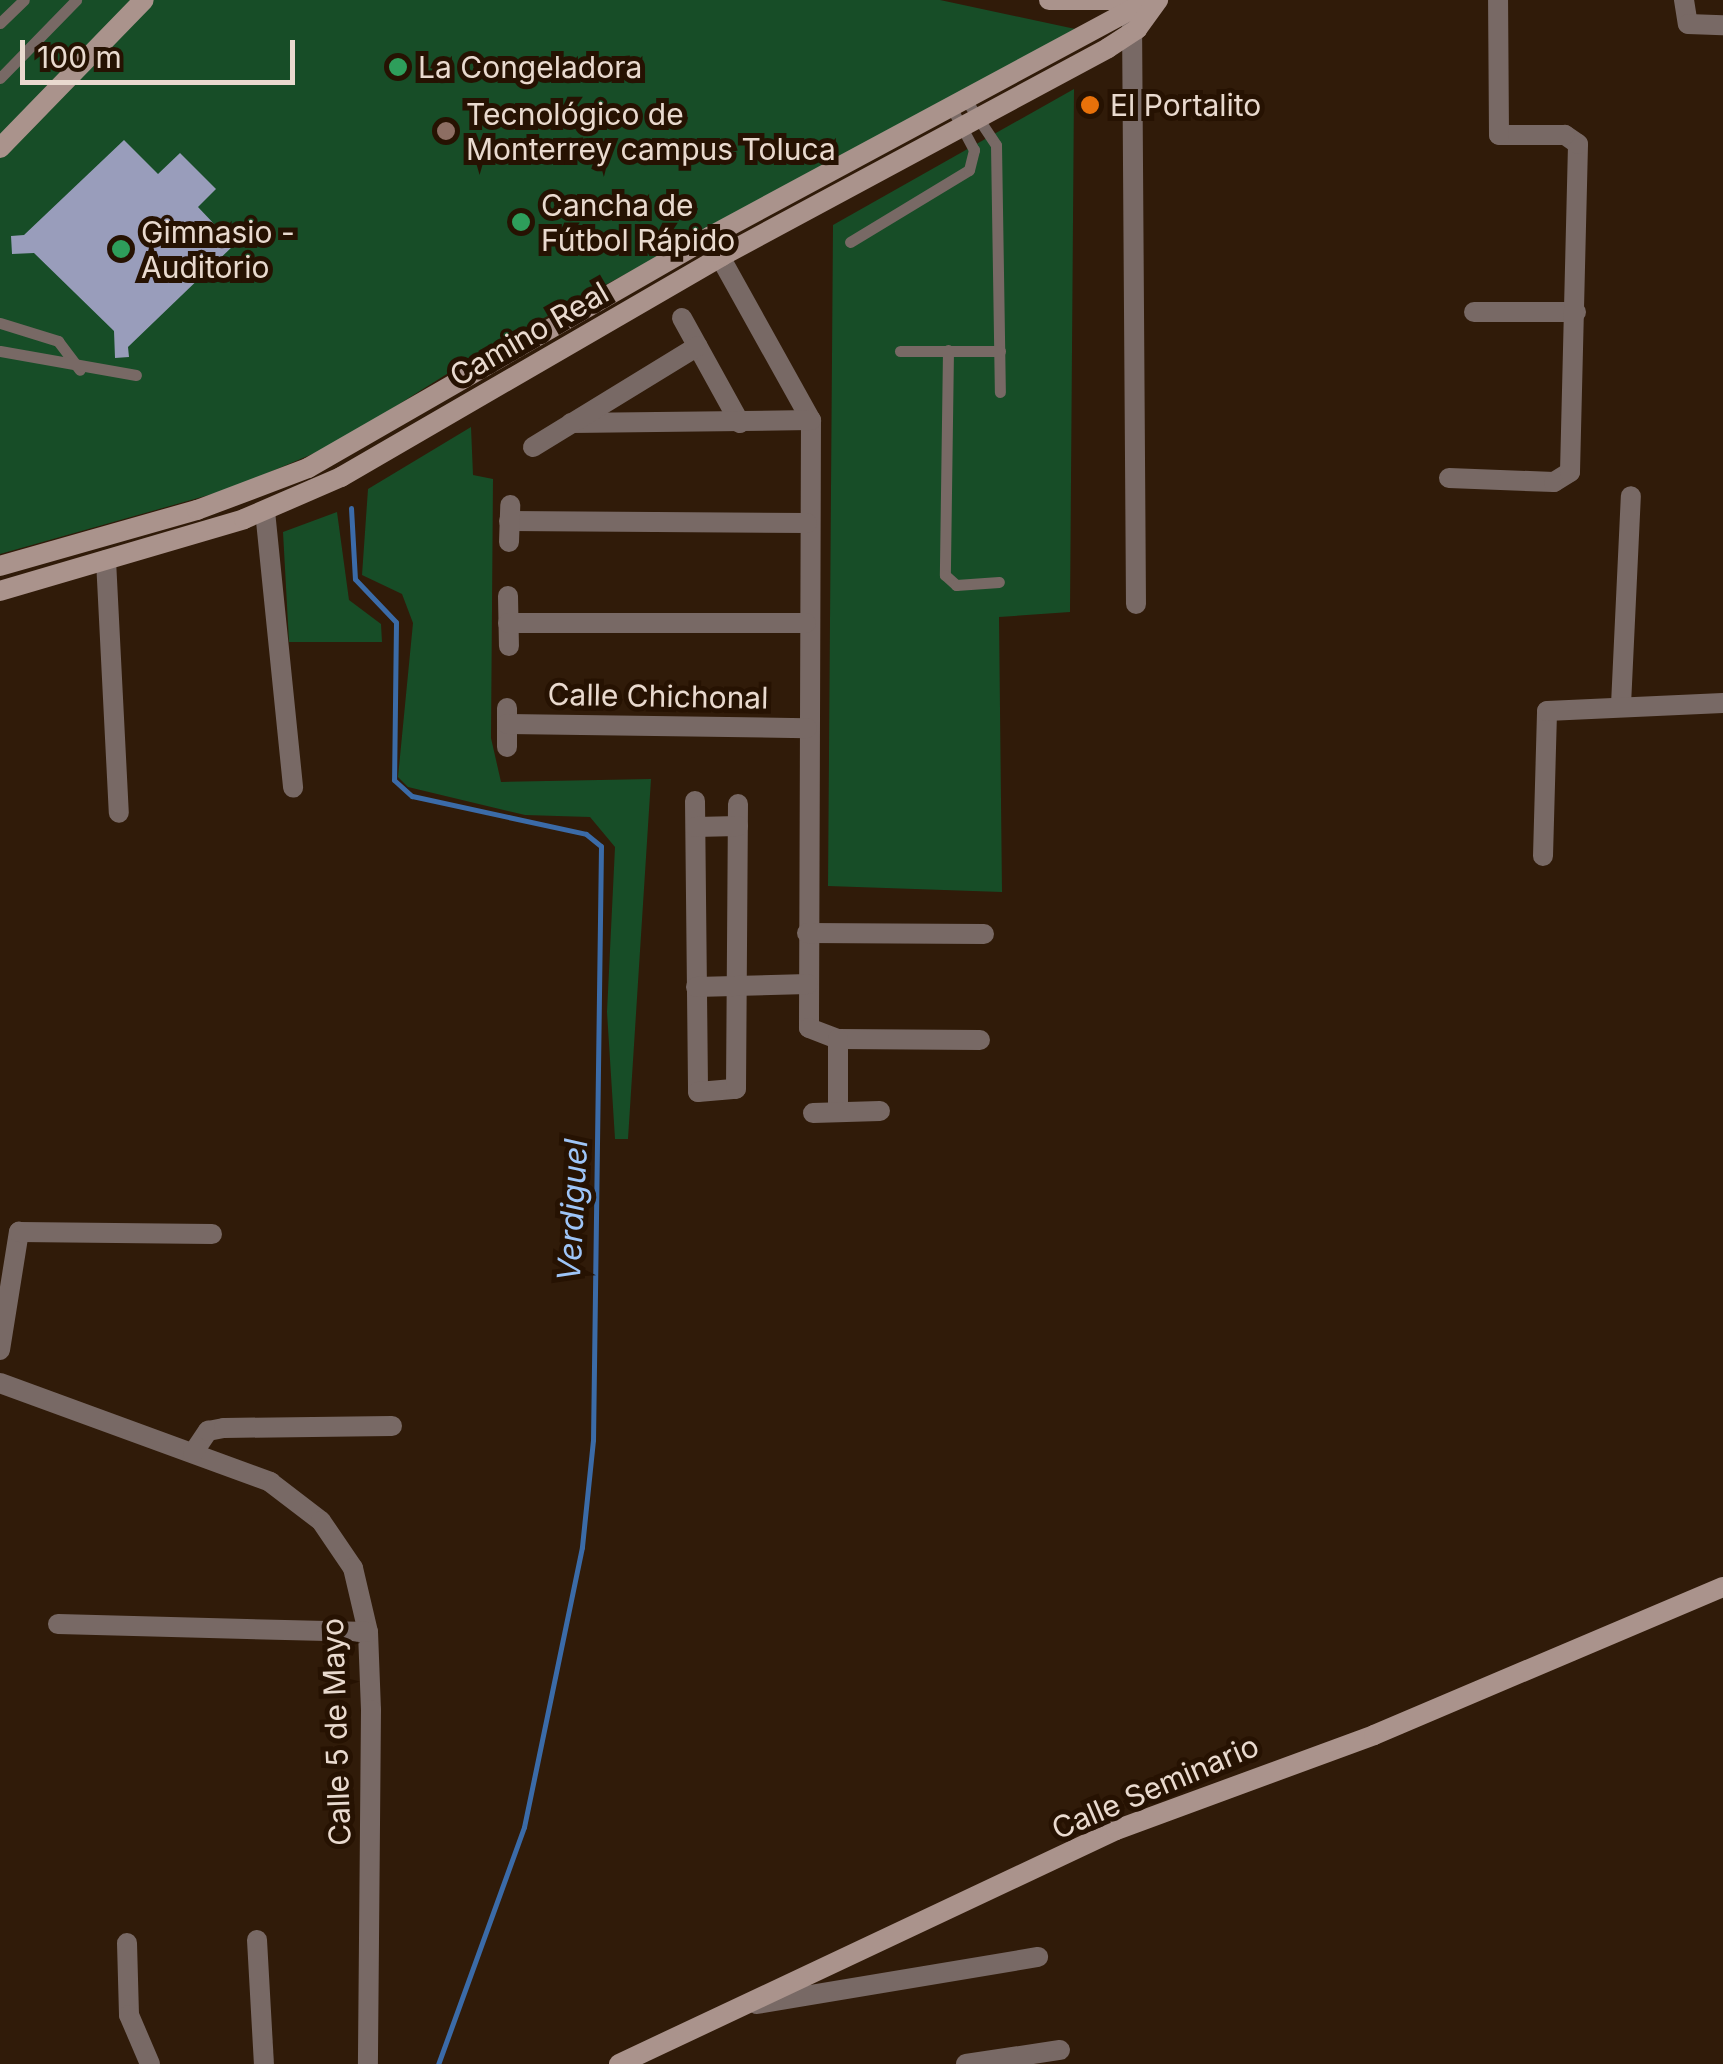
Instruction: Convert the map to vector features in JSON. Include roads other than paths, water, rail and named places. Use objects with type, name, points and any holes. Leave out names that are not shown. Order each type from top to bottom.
[{"type":"main road","points":[[0,148],[144,0]]},
{"type":"main road","points":[[1049,0],[1125,4]]},
{"type":"main road","name":"Camino Real","points":[[0,591],[106,560],[200,520],[386,429],[710,237],[958,103],[1125,4],[1148,0]]},
{"type":"main road","name":"Camino Real","points":[[0,566],[200,520],[265,511],[392,450],[722,256],[1138,29],[1158,0]]},
{"type":"main road","name":"Calle Seminario","points":[[618,2064],[757,2004],[1116,1830],[1374,1735],[1723,1587]]},
{"type":"street","points":[[1449,478],[1566,480],[1576,312],[1578,144],[1565,135],[1499,135],[1498,0]]},
{"type":"street","points":[[1125,4],[1138,29],[1136,604]]},
{"type":"street","points":[[1684,10],[1723,25]]},
{"type":"street","points":[[710,237],[812,420],[806,622],[807,933],[812,1035],[838,1039],[980,1040]]},
{"type":"street","points":[[1474,312],[1576,312]]},
{"type":"street","points":[[682,318],[740,423]]},
{"type":"street","points":[[533,448],[698,346]]},
{"type":"street","points":[[571,423],[812,420]]},
{"type":"street","points":[[1622,705],[1631,496]]},
{"type":"street","points":[[265,511],[293,788]]},
{"type":"street","points":[[509,523],[807,523]]},
{"type":"street","points":[[106,560],[119,813]]},
{"type":"street","points":[[508,596],[508,646]]},
{"type":"street","points":[[508,623],[806,622]]},
{"type":"street","points":[[1543,856],[1548,711],[1622,705],[1723,704]]},
{"type":"street","name":"Calle Chichonal","points":[[508,747],[507,716],[807,728]]},
{"type":"street","points":[[696,801],[696,827],[696,1087],[730,1092],[738,984],[738,815],[696,827]]},
{"type":"street","points":[[807,933],[984,934]]},
{"type":"street","points":[[696,987],[808,984]]},
{"type":"street","points":[[838,1039],[838,1112]]},
{"type":"street","points":[[813,1114],[880,1110]]},
{"type":"street","points":[[0,1350],[19,1232],[212,1234]]},
{"type":"street","name":"Calle 5 de Mayo","points":[[0,1383],[270,1482],[321,1521],[352,1568],[368,1632],[368,2064]]},
{"type":"street","points":[[192,1452],[208,1431],[224,1428],[392,1426]]},
{"type":"street","points":[[58,1624],[368,1632]]},
{"type":"street","points":[[257,1940],[264,2064]]},
{"type":"street","points":[[127,1943],[129,2015],[150,2064]]},
{"type":"street","points":[[757,2004],[1038,1957]]},
{"type":"street","points":[[966,2064],[1060,2050]]},
{"type":"lane","points":[[0,23],[24,0]]},
{"type":"lane","points":[[0,78],[76,0]]},
{"type":"lane","points":[[958,103],[970,122],[996,145],[1000,392]]},
{"type":"lane","points":[[850,242],[970,170],[974,150],[970,122]]},
{"type":"lane","points":[[0,323],[58,342],[80,370]]},
{"type":"lane","points":[[948,350],[946,574],[956,585],[999,582]]},
{"type":"lane","points":[[900,351],[1000,350]]},
{"type":"lane","points":[[0,351],[80,370],[136,375]]},
{"type":"waterway","name":"Verdiguel","points":[[351,508],[355,579],[396,622],[394,780],[412,796],[586,834],[601,846],[593,1440],[582,1547],[524,1827],[438,2064]]},
{"type":"place","name":"La Congeladora","points":[[398,67]]},
{"type":"place","name":"El Portalito","points":[[1090,105]]},
{"type":"place","name":"Tecnológico de Monterrey campus Toluca","points":[[446,131]]},
{"type":"place","name":"Cancha de Fútbol Rápido","points":[[521,222]]},
{"type":"place","name":"Gimnasio - Auditorio","points":[[121,249]]}]
